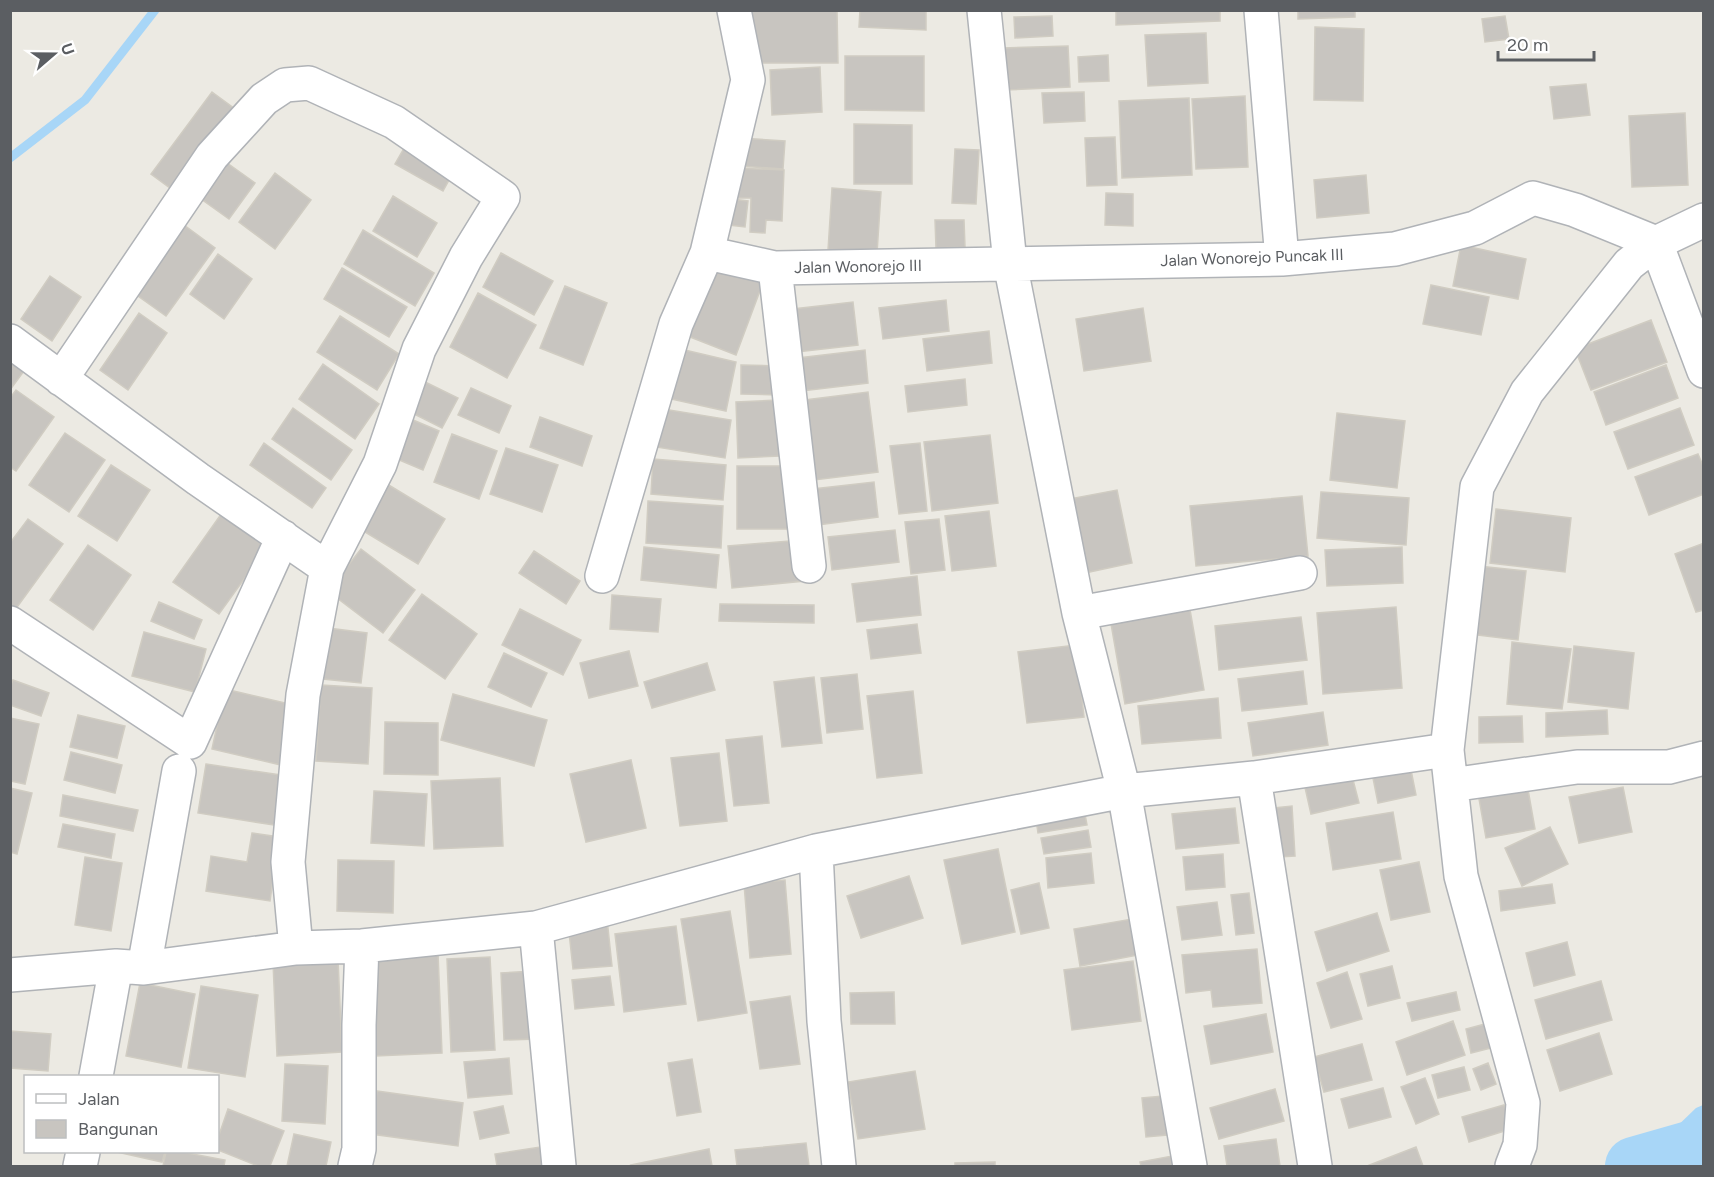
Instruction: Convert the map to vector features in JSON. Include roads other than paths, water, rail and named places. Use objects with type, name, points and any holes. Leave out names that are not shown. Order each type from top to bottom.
[{"type":"street","points":[[602,576],[676,324],[707,253],[748,80],[734,10]]},
{"type":"street","points":[[984,10],[1010,262],[1079,613],[1124,791],[1190,1167]]},
{"type":"street","points":[[1261,10],[1282,259]]},
{"type":"street","points":[[61,379],[212,156],[264,99],[285,86],[309,83],[394,122],[504,197],[466,257],[418,349],[380,464],[327,568],[303,695],[288,862],[296,948]]},
{"type":"street","name":"Jalan Wonorejo Puncak III","points":[[1010,262],[1282,259],[1395,249],[1475,228],[1533,198],[1575,210],[1656,243]]},
{"type":"street","points":[[1512,1167],[1520,1144],[1523,1103],[1461,876],[1447,750],[1477,487],[1527,392],[1629,264],[1656,243],[1704,220]]},
{"type":"street","points":[[1656,243],[1704,371]]},
{"type":"street","name":"Jalan Wonorejo III","points":[[707,253],[775,268],[1010,262]]},
{"type":"street","points":[[775,268],[809,566]]},
{"type":"street","points":[[10,341],[198,479],[327,568]]},
{"type":"street","points":[[10,623],[190,742],[283,537]]},
{"type":"street","points":[[1079,613],[1300,573]]},
{"type":"street","points":[[10,975],[130,967],[296,948],[362,946],[536,928],[816,851],[1124,791],[1254,778],[1447,750]]},
{"type":"street","points":[[1451,785],[1577,767],[1669,767],[1704,758]]},
{"type":"street","points":[[97,1075],[130,967],[179,771]]},
{"type":"street","points":[[1254,778],[1315,1167]]},
{"type":"street","points":[[816,851],[824,1021],[838,1167]]},
{"type":"street","points":[[536,928],[558,1167]]},
{"type":"street","points":[[355,1167],[359,1149],[359,1025],[362,946]]},
{"type":"water","points":[[1703,1105],[1703,1166],[1636,1166],[1696,1108]]},
{"type":"waterway","points":[[10,158],[85,100],[155,10]]},
{"type":"waterway","points":[[1634,1166],[1704,1146]]}]
